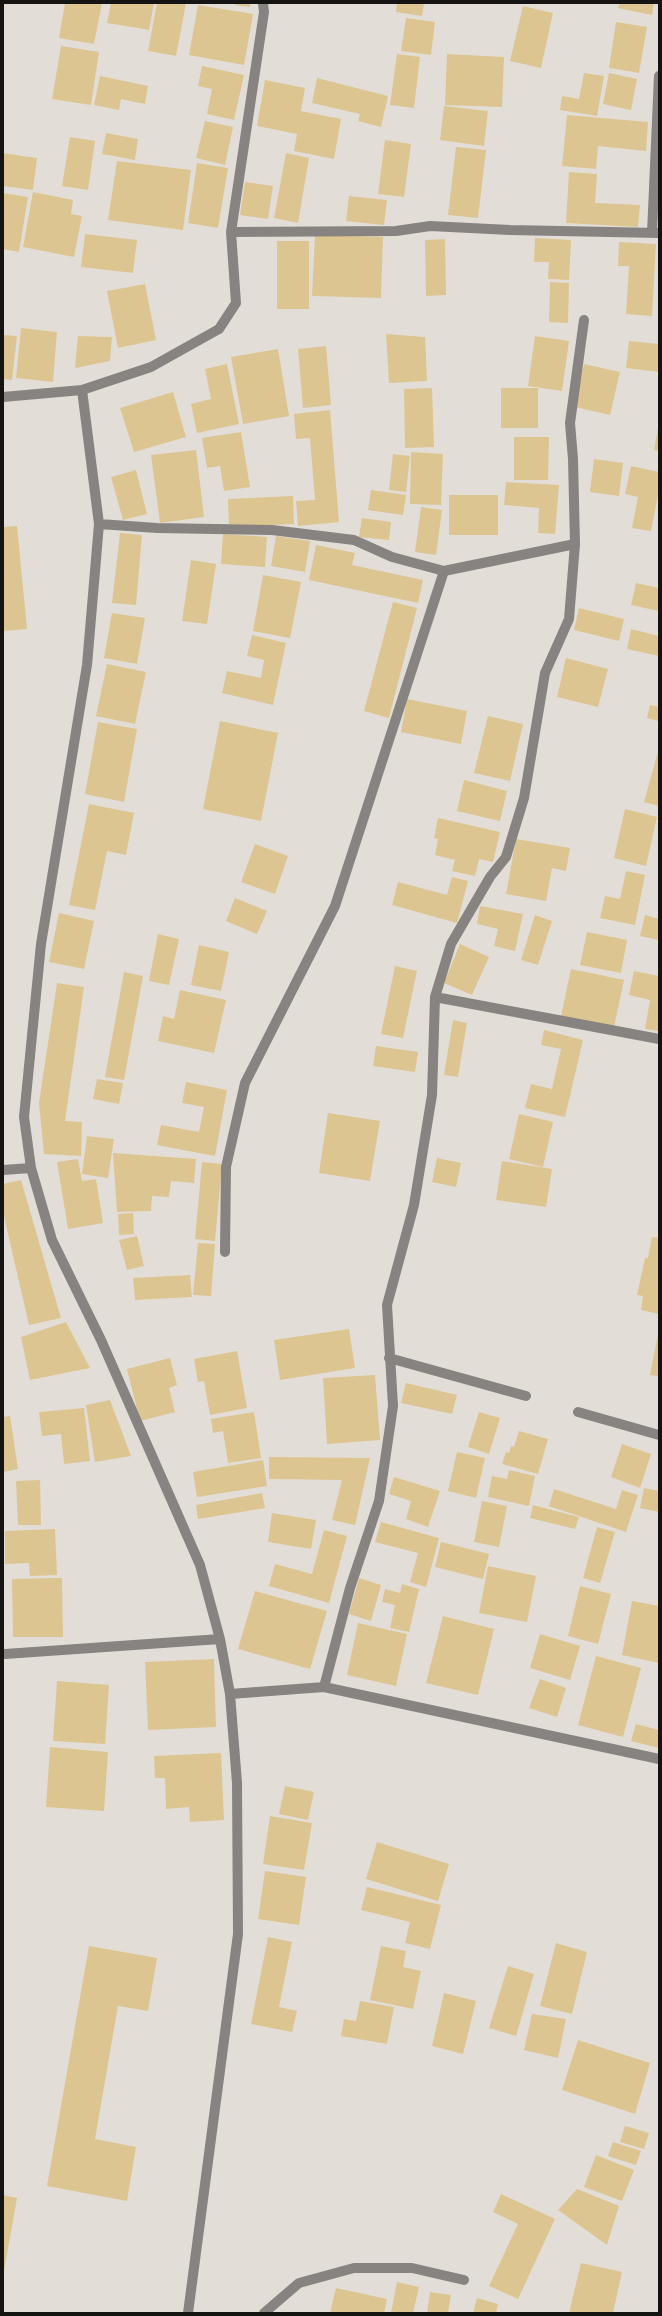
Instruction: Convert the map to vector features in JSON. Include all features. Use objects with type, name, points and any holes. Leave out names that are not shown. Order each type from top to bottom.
[{"type":"street","points":[[3,397],[82,390],[151,367],[219,329],[236,303],[231,232],[264,12],[263,3]]},
{"type":"street","points":[[231,232],[396,231],[430,226],[510,230],[655,233],[659,76]]},
{"type":"street","points":[[324,1687],[350,1588],[379,1501],[393,1406],[387,1305],[414,1205],[432,1095],[435,997],[451,944],[490,877],[506,857],[524,798],[545,673],[569,619],[575,544],[573,459],[570,423],[584,320]]},
{"type":"street","points":[[82,390],[99,524],[87,665],[41,944],[24,1117],[31,1168],[52,1240],[101,1340],[200,1565],[220,1639],[230,1694],[237,1783],[238,1934],[188,2313]]},
{"type":"street","points":[[99,524],[157,528],[272,530],[354,540],[392,557],[444,571],[575,544]]},
{"type":"street","points":[[225,1252],[226,1167],[245,1083],[335,906],[444,571]]},
{"type":"street","points":[[435,997],[659,1039]]},
{"type":"street","points":[[3,1170],[31,1168]]},
{"type":"street","points":[[389,1358],[526,1396]]},
{"type":"street","points":[[578,1412],[659,1435]]},
{"type":"street","points":[[5,1654],[220,1639]]},
{"type":"street","points":[[230,1694],[324,1687],[659,1759]]},
{"type":"street","points":[[264,2313],[299,2283],[354,2268],[412,2268],[464,2280]]},
{"type":"building","points":[[65,3],[102,3],[94,44],[59,38]]},
{"type":"building","points":[[111,3],[154,3],[149,30],[107,23]]},
{"type":"building","points":[[157,3],[186,3],[176,56],[148,51]]},
{"type":"building","points":[[235,3],[250,3],[250,7],[235,5]]},
{"type":"building","points":[[397,3],[424,3],[422,16],[396,12]]},
{"type":"building","points":[[620,3],[654,3],[652,15],[618,8]]},
{"type":"building","points":[[198,5],[253,14],[244,65],[189,55]]},
{"type":"building","points":[[523,6],[553,13],[541,68],[510,61]]},
{"type":"building","points":[[406,18],[435,22],[431,55],[401,51]]},
{"type":"building","points":[[616,22],[647,27],[639,73],[609,68]]},
{"type":"building","points":[[61,46],[99,52],[91,105],[52,99]]},
{"type":"building","points":[[397,54],[420,57],[414,108],[390,105]]},
{"type":"building","points":[[447,54],[504,57],[502,107],[445,105]]},
{"type":"building","points":[[202,66],[244,75],[234,120],[207,114],[212,89],[198,86]]},
{"type":"building","points":[[584,73],[604,76],[597,116],[560,110],[562,96],[579,99]]},
{"type":"building","points":[[609,73],[637,79],[631,110],[603,104]]},
{"type":"building","points":[[100,76],[148,86],[145,104],[121,99],[119,110],[94,105]]},
{"type":"building","points":[[317,78],[388,96],[381,127],[358,121],[360,114],[312,103]]},
{"type":"building","points":[[265,80],[305,88],[301,111],[341,119],[334,159],[294,151],[297,134],[257,126]]},
{"type":"building","points":[[444,106],[488,111],[484,146],[440,140]]},
{"type":"building","points":[[567,115],[648,122],[646,151],[598,146],[596,169],[562,166]]},
{"type":"building","points":[[205,121],[233,127],[225,165],[196,158]]},
{"type":"building","points":[[106,133],[138,139],[135,160],[102,154]]},
{"type":"building","points":[[70,137],[95,141],[88,190],[62,186]]},
{"type":"building","points":[[385,140],[411,144],[404,197],[378,194]]},
{"type":"building","points":[[456,147],[486,150],[478,218],[448,215]]},
{"type":"building","points":[[3,153],[37,158],[33,190],[3,186]]},
{"type":"building","points":[[286,153],[309,158],[298,223],[274,218]]},
{"type":"building","points":[[117,161],[191,170],[183,230],[108,220]]},
{"type":"building","points":[[197,163],[228,168],[218,228],[188,223]]},
{"type":"building","points":[[569,172],[597,174],[595,203],[640,205],[638,227],[566,223]]},
{"type":"building","points":[[245,182],[273,186],[268,219],[240,215]]},
{"type":"building","points":[[33,192],[73,200],[71,214],[82,216],[74,257],[23,247]]},
{"type":"building","points":[[3,193],[28,197],[19,252],[3,249]]},
{"type":"building","points":[[349,196],[387,200],[384,225],[346,221]]},
{"type":"building","points":[[85,234],[137,240],[133,273],[81,267]]},
{"type":"building","points":[[315,235],[383,237],[381,298],[312,296]]},
{"type":"building","points":[[535,238],[571,240],[569,280],[548,279],[549,262],[534,262]]},
{"type":"building","points":[[445,239],[446,295],[426,296],[425,240]]},
{"type":"building","points":[[277,241],[309,241],[309,309],[277,309]]},
{"type":"building","points":[[619,242],[656,244],[652,316],[626,314],[629,266],[618,266]]},
{"type":"building","points":[[550,282],[569,283],[568,323],[549,322]]},
{"type":"building","points":[[145,284],[156,340],[118,348],[107,291]]},
{"type":"building","points":[[21,328],[57,332],[53,382],[16,378]]},
{"type":"building","points":[[386,334],[425,337],[427,381],[389,383]]},
{"type":"building","points":[[3,335],[17,336],[12,380],[3,379]]},
{"type":"building","points":[[78,336],[112,337],[110,361],[75,368]]},
{"type":"building","points":[[535,336],[569,341],[562,391],[528,386]]},
{"type":"building","points":[[629,341],[659,344],[659,372],[626,368]]},
{"type":"building","points":[[326,346],[331,405],[303,408],[298,349]]},
{"type":"building","points":[[278,349],[289,416],[243,424],[231,357]]},
{"type":"building","points":[[227,364],[239,424],[197,433],[191,404],[211,399],[205,369]]},
{"type":"building","points":[[584,364],[620,372],[610,415],[575,407]]},
{"type":"building","points":[[432,388],[434,447],[405,448],[404,389]]},
{"type":"building","points":[[501,388],[538,388],[538,428],[501,428]]},
{"type":"building","points":[[173,392],[186,437],[134,452],[120,408]]},
{"type":"building","points":[[330,410],[339,522],[298,526],[296,501],[315,500],[310,438],[296,439],[294,414]]},
{"type":"building","points":[[659,427],[659,451],[654,450]]},
{"type":"building","points":[[241,432],[250,487],[224,491],[220,466],[207,468],[202,438]]},
{"type":"building","points":[[514,437],[549,437],[548,480],[514,480]]},
{"type":"building","points":[[196,450],[204,517],[160,523],[151,455]]},
{"type":"building","points":[[411,452],[443,454],[441,505],[410,504]]},
{"type":"building","points":[[393,454],[410,456],[406,492],[389,490]]},
{"type":"building","points":[[594,459],[623,463],[619,496],[590,492]]},
{"type":"building","points":[[631,466],[659,472],[659,490],[651,531],[632,528],[638,497],[625,494]]},
{"type":"building","points":[[136,470],[147,514],[123,520],[111,477]]},
{"type":"building","points":[[506,482],[559,485],[555,534],[538,533],[539,508],[504,505]]},
{"type":"building","points":[[371,490],[406,495],[403,515],[368,510]]},
{"type":"building","points":[[449,495],[498,495],[498,535],[449,535]]},
{"type":"building","points":[[293,496],[294,524],[229,527],[228,499]]},
{"type":"building","points":[[421,507],[442,510],[436,555],[415,552]]},
{"type":"building","points":[[362,518],[391,522],[389,540],[359,537]]},
{"type":"building","points":[[17,526],[27,629],[3,631],[3,527]]},
{"type":"building","points":[[120,533],[142,535],[136,605],[112,603]]},
{"type":"building","points":[[223,534],[267,537],[265,567],[221,564]]},
{"type":"building","points":[[276,536],[310,541],[305,572],[271,566]]},
{"type":"building","points":[[316,545],[355,553],[352,565],[423,580],[418,603],[309,580]]},
{"type":"building","points":[[191,560],[216,564],[207,624],[182,621]]},
{"type":"building","points":[[263,575],[301,582],[290,638],[253,631]]},
{"type":"building","points":[[636,583],[659,588],[659,611],[631,605]]},
{"type":"building","points":[[393,602],[417,608],[389,718],[364,711]]},
{"type":"building","points":[[579,608],[624,619],[619,641],[574,630]]},
{"type":"building","points":[[112,613],[145,618],[137,664],[104,658]]},
{"type":"building","points":[[631,629],[659,636],[659,656],[627,649]]},
{"type":"building","points":[[252,635],[286,643],[273,705],[222,693],[227,671],[261,678],[264,660],[247,656]]},
{"type":"building","points":[[566,658],[608,669],[598,707],[557,697]]},
{"type":"building","points":[[107,664],[146,672],[135,724],[96,716]]},
{"type":"building","points":[[407,699],[467,711],[461,744],[401,732]]},
{"type":"building","points":[[650,705],[659,707],[659,721],[647,718]]},
{"type":"building","points":[[488,716],[523,724],[510,781],[474,773]]},
{"type":"building","points":[[220,721],[278,733],[261,821],[203,809]]},
{"type":"building","points":[[98,722],[137,729],[124,802],[85,794]]},
{"type":"building","points":[[659,748],[659,806],[644,802]]},
{"type":"building","points":[[464,780],[507,791],[500,821],[457,811]]},
{"type":"building","points":[[89,804],[134,813],[126,855],[107,851],[95,910],[69,905]]},
{"type":"building","points":[[625,809],[657,817],[646,866],[614,858]]},
{"type":"building","points":[[438,818],[500,832],[493,862],[479,859],[475,876],[452,871],[455,860],[435,855],[438,839],[434,838]]},
{"type":"building","points":[[516,839],[570,848],[566,871],[552,868],[546,901],[506,894]]},
{"type":"building","points":[[255,844],[288,856],[275,894],[241,882]]},
{"type":"building","points":[[626,871],[645,875],[635,925],[600,918],[605,896],[620,899]]},
{"type":"building","points":[[452,877],[468,881],[457,923],[392,905],[398,882],[447,895]]},
{"type":"building","points":[[235,898],[267,911],[257,934],[226,921]]},
{"type":"building","points":[[480,906],[523,914],[515,951],[494,946],[498,929],[477,924]]},
{"type":"building","points":[[59,913],[94,921],[84,969],[49,962]]},
{"type":"building","points":[[535,915],[552,921],[538,965],[521,960]]},
{"type":"building","points":[[645,915],[659,919],[659,940],[640,936]]},
{"type":"building","points":[[587,932],[627,940],[621,973],[580,965]]},
{"type":"building","points":[[158,934],[179,939],[169,985],[149,981]]},
{"type":"building","points":[[460,944],[489,957],[472,995],[444,983]]},
{"type":"building","points":[[199,945],[229,952],[221,991],[191,985]]},
{"type":"building","points":[[395,966],[417,971],[403,1038],[381,1034]]},
{"type":"building","points":[[571,969],[624,980],[614,1027],[561,1016]]},
{"type":"building","points":[[634,971],[659,976],[659,1031],[645,1029],[650,1000],[629,995]]},
{"type":"building","points":[[124,972],[143,976],[124,1080],[105,1077]]},
{"type":"building","points":[[57,983],[84,987],[65,1121],[82,1122],[81,1156],[44,1154],[39,1103]]},
{"type":"building","points":[[180,990],[226,1000],[214,1053],[158,1041],[163,1016],[174,1019]]},
{"type":"building","points":[[453,1020],[467,1023],[458,1077],[444,1075]]},
{"type":"building","points":[[544,1030],[583,1040],[565,1117],[525,1108],[531,1084],[552,1089],[561,1049],[541,1045]]},
{"type":"building","points":[[376,1046],[418,1052],[415,1072],[373,1066]]},
{"type":"building","points":[[97,1079],[123,1083],[119,1104],[93,1099]]},
{"type":"building","points":[[186,1082],[227,1090],[215,1156],[157,1145],[161,1125],[199,1132],[204,1107],[182,1103]]},
{"type":"building","points":[[328,1113],[380,1121],[370,1181],[319,1173]]},
{"type":"building","points":[[519,1114],[553,1122],[543,1167],[509,1159]]},
{"type":"building","points":[[87,1136],[114,1139],[108,1178],[82,1174]]},
{"type":"building","points":[[113,1153],[196,1159],[194,1183],[171,1181],[169,1197],[152,1196],[151,1211],[117,1212]]},
{"type":"building","points":[[437,1158],[461,1163],[456,1187],[432,1182]]},
{"type":"building","points":[[78,1159],[82,1181],[96,1179],[103,1223],[68,1229],[57,1162]]},
{"type":"building","points":[[502,1161],[552,1169],[546,1207],[496,1200]]},
{"type":"building","points":[[202,1162],[222,1164],[215,1241],[195,1239]]},
{"type":"building","points":[[21,1180],[61,1318],[29,1325],[3,1212],[3,1184]]},
{"type":"building","points":[[133,1213],[134,1234],[119,1235],[118,1214]]},
{"type":"building","points":[[137,1236],[144,1266],[127,1270],[119,1240]]},
{"type":"building","points":[[652,1237],[659,1238],[659,1314],[641,1310],[643,1296],[637,1295],[645,1258],[648,1258]]},
{"type":"building","points":[[198,1243],[215,1244],[211,1296],[193,1295]]},
{"type":"building","points":[[190,1275],[192,1297],[135,1300],[133,1278]]},
{"type":"building","points":[[66,1322],[90,1368],[30,1380],[21,1337]]},
{"type":"building","points":[[349,1329],[355,1368],[280,1380],[274,1340]]},
{"type":"building","points":[[659,1334],[659,1376],[650,1375]]},
{"type":"building","points":[[237,1351],[247,1408],[210,1415],[204,1381],[198,1382],[194,1359]]},
{"type":"building","points":[[170,1358],[177,1385],[169,1388],[175,1412],[140,1421],[127,1369]]},
{"type":"building","points":[[375,1375],[380,1440],[327,1444],[323,1378]]},
{"type":"building","points":[[406,1383],[457,1395],[452,1414],[401,1403]]},
{"type":"building","points":[[110,1400],[131,1456],[95,1462],[86,1405]]},
{"type":"building","points":[[84,1408],[90,1461],[64,1464],[61,1434],[42,1436],[39,1412]]},
{"type":"building","points":[[254,1412],[261,1458],[228,1463],[223,1431],[213,1433],[211,1419]]},
{"type":"building","points":[[479,1412],[500,1418],[489,1454],[468,1447]]},
{"type":"building","points":[[10,1416],[18,1469],[3,1472],[3,1417]]},
{"type":"building","points":[[519,1431],[548,1439],[538,1474],[502,1464],[506,1452],[509,1453],[511,1446],[514,1447]]},
{"type":"building","points":[[622,1444],[651,1454],[640,1488],[611,1477]]},
{"type":"building","points":[[457,1452],[485,1458],[476,1498],[448,1491]]},
{"type":"building","points":[[269,1457],[370,1458],[355,1525],[332,1520],[342,1480],[269,1479]]},
{"type":"building","points":[[263,1460],[267,1486],[197,1497],[193,1472]]},
{"type":"building","points":[[509,1470],[535,1476],[529,1506],[488,1497],[492,1476],[507,1479]]},
{"type":"building","points":[[394,1477],[440,1491],[428,1527],[406,1519],[411,1501],[389,1494]]},
{"type":"building","points":[[40,1480],[41,1525],[18,1525],[16,1481]]},
{"type":"building","points":[[644,1488],[659,1491],[659,1512],[640,1508]]},
{"type":"building","points":[[554,1489],[616,1509],[622,1490],[638,1495],[626,1532],[549,1506]]},
{"type":"building","points":[[262,1493],[265,1508],[198,1519],[196,1505]]},
{"type":"building","points":[[482,1501],[507,1506],[499,1547],[474,1542]]},
{"type":"building","points":[[533,1505],[579,1517],[575,1529],[530,1518]]},
{"type":"building","points":[[272,1513],[316,1520],[311,1549],[268,1542]]},
{"type":"building","points":[[381,1522],[439,1538],[426,1587],[410,1582],[418,1553],[375,1542]]},
{"type":"building","points":[[597,1527],[615,1532],[600,1583],[583,1578]]},
{"type":"building","points":[[55,1529],[57,1575],[30,1576],[29,1563],[5,1564],[5,1531]]},
{"type":"building","points":[[324,1530],[347,1536],[329,1603],[269,1586],[275,1564],[312,1574]]},
{"type":"building","points":[[441,1542],[489,1554],[483,1579],[435,1567]]},
{"type":"building","points":[[488,1566],[536,1576],[527,1622],[479,1613]]},
{"type":"building","points":[[62,1578],[63,1637],[13,1637],[12,1579]]},
{"type":"building","points":[[359,1578],[381,1585],[371,1621],[349,1614]]},
{"type":"building","points":[[402,1584],[419,1589],[409,1632],[390,1628],[395,1605],[382,1602],[385,1589],[400,1593]]},
{"type":"building","points":[[580,1586],[611,1594],[598,1644],[568,1636]]},
{"type":"building","points":[[255,1591],[327,1611],[310,1669],[238,1649]]},
{"type":"building","points":[[632,1601],[659,1606],[659,1663],[622,1655]]},
{"type":"building","points":[[443,1616],[494,1629],[478,1695],[426,1683]]},
{"type":"building","points":[[358,1623],[407,1634],[396,1686],[347,1675]]},
{"type":"building","points":[[540,1634],[580,1646],[570,1680],[530,1668]]},
{"type":"building","points":[[596,1656],[641,1668],[623,1737],[578,1725]]},
{"type":"building","points":[[214,1659],[216,1727],[148,1730],[145,1662]]},
{"type":"building","points":[[540,1679],[566,1688],[557,1717],[529,1708]]},
{"type":"building","points":[[57,1681],[109,1685],[105,1744],[53,1741]]},
{"type":"building","points":[[636,1724],[659,1730],[659,1748],[631,1741]]},
{"type":"building","points":[[50,1747],[108,1752],[104,1811],[46,1807]]},
{"type":"building","points":[[221,1753],[224,1820],[190,1822],[189,1807],[166,1809],[165,1778],[155,1778],[154,1756]]},
{"type":"building","points":[[285,1786],[314,1792],[308,1820],[279,1814]]},
{"type":"building","points":[[270,1816],[312,1823],[304,1870],[263,1864]]},
{"type":"building","points":[[377,1842],[449,1864],[438,1901],[366,1879]]},
{"type":"building","points":[[265,1871],[306,1877],[299,1925],[258,1919]]},
{"type":"building","points":[[367,1887],[441,1905],[430,1949],[405,1943],[410,1922],[361,1910]]},
{"type":"building","points":[[268,1937],[292,1942],[279,2007],[297,2011],[292,2032],[251,2024]]},
{"type":"building","points":[[556,1943],[587,1952],[572,2014],[540,2006]]},
{"type":"building","points":[[89,1946],[157,1958],[148,2011],[118,2006],[95,2139],[136,2147],[127,2201],[47,2186]]},
{"type":"building","points":[[381,1946],[406,1951],[403,1967],[421,1971],[413,2009],[370,2000]]},
{"type":"building","points":[[508,1966],[534,1974],[516,2036],[489,2028]]},
{"type":"building","points":[[444,1993],[476,2001],[463,2054],[432,2046]]},
{"type":"building","points":[[360,2001],[394,2007],[387,2044],[341,2036],[344,2019],[356,2021]]},
{"type":"building","points":[[532,2014],[566,2019],[558,2058],[524,2050]]},
{"type":"building","points":[[578,2040],[650,2063],[635,2114],[562,2090]]},
{"type":"building","points":[[625,2126],[649,2133],[644,2149],[620,2142]]},
{"type":"building","points":[[613,2142],[641,2151],[636,2165],[608,2156]]},
{"type":"building","points":[[596,2155],[634,2170],[622,2201],[584,2187]]},
{"type":"building","points":[[577,2189],[619,2206],[607,2245],[558,2210]]},
{"type":"building","points":[[501,2194],[555,2219],[518,2299],[489,2286],[518,2224],[493,2212]]},
{"type":"building","points":[[3,2195],[17,2198],[4,2271],[3,2271]]},
{"type":"building","points":[[581,2263],[622,2272],[613,2313],[569,2313]]},
{"type":"building","points":[[397,2282],[419,2287],[413,2313],[391,2313]]},
{"type":"building","points":[[336,2288],[387,2299],[384,2313],[330,2313]]},
{"type":"building","points":[[430,2292],[451,2295],[448,2313],[427,2313]]},
{"type":"building","points":[[477,2298],[498,2304],[496,2313],[473,2313]]}]
